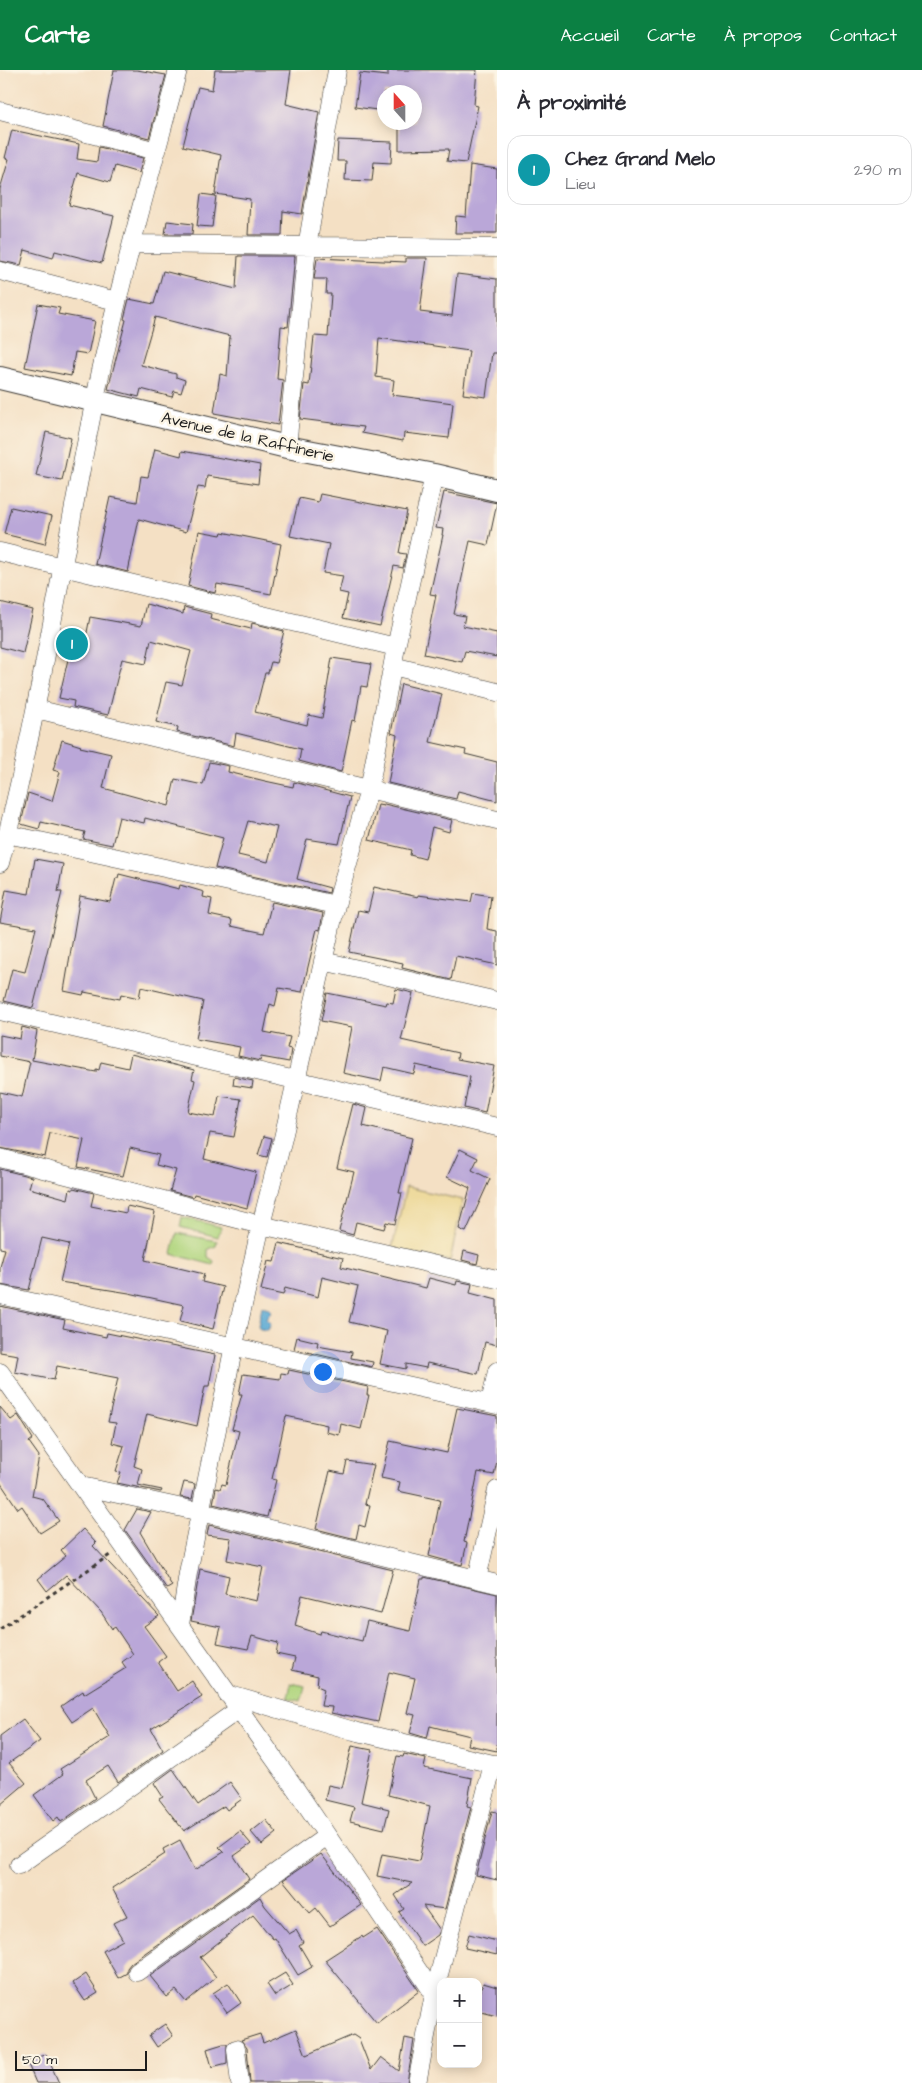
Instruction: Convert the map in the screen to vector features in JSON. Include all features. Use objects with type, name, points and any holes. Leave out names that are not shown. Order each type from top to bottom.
[{"type":"street","points":[[0,863],[36,709],[94,400],[116,301],[178,70]]},
{"type":"street","points":[[287,447],[307,247],[337,70]]},
{"type":"street","points":[[0,111],[157,151]]},
{"type":"street","points":[[132,244],[497,248]]},
{"type":"street","points":[[0,271],[116,301]]},
{"type":"street","name":"Avenue de la Raffinerie","points":[[0,378],[287,447],[497,490]]},
{"type":"street","points":[[180,1625],[234,1345],[336,906],[368,790],[396,648],[434,476]]},
{"type":"street","points":[[0,552],[396,648]]},
{"type":"street","points":[[393,666],[497,692]]},
{"type":"street","points":[[36,709],[497,820]]},
{"type":"street","points":[[8,834],[336,906]]},
{"type":"street","points":[[323,961],[497,1001]]},
{"type":"street","points":[[0,1011],[497,1127]]},
{"type":"street","points":[[0,1158],[261,1225],[497,1279]]},
{"type":"street","points":[[0,1295],[234,1345],[493,1404],[497,1371]]},
{"type":"street","points":[[0,1372],[180,1625],[434,1994]]},
{"type":"street","points":[[81,1486],[202,1512],[497,1584]]},
{"type":"street","points":[[477,1579],[497,1490]]},
{"type":"street","points":[[227,1694],[354,1731],[495,1764],[434,1994],[417,2083]]},
{"type":"street","points":[[19,1865],[238,1710]]},
{"type":"street","points":[[137,1972],[327,1836]]},
{"type":"street","points":[[236,2049],[240,2083]]},
{"type":"path","points":[[0,1629],[123,1546]]},
{"type":"green space","points":[[182,1217],[221,1227],[218,1237],[180,1227]]},
{"type":"green space","points":[[177,1233],[217,1241],[216,1246],[208,1249],[208,1257],[214,1261],[213,1265],[172,1254]]},
{"type":"green space","points":[[291,1683],[305,1686],[301,1701],[288,1698]]},
{"type":"sand","points":[[406,1187],[463,1200],[450,1261],[392,1249]]},
{"type":"water","points":[[262,1306],[269,1308],[271,1312],[266,1319],[271,1324],[268,1330],[260,1329],[258,1325]]},
{"type":"building","points":[[114,70],[137,70],[166,75],[149,138],[103,126]]},
{"type":"building","points":[[215,70],[291,70],[286,104],[319,112],[302,214],[283,211],[282,235],[248,235],[250,199],[215,194],[221,155],[183,146],[198,87],[212,90]]},
{"type":"building","points":[[388,70],[477,70],[474,105],[478,106],[466,163],[447,161],[449,149],[399,150],[399,130],[422,130],[422,85],[377,85],[377,110],[355,107],[360,73],[388,76]]},
{"type":"building","points":[[12,130],[79,144],[77,159],[97,162],[99,147],[143,158],[139,173],[115,166],[110,182],[78,173],[69,205],[114,216],[102,263],[55,251],[53,258],[25,250],[21,265],[0,261],[0,189],[9,159],[5,158]]},
{"type":"building","points":[[338,140],[392,142],[391,163],[374,162],[372,181],[345,180],[346,161],[337,161]]},
{"type":"building","points":[[470,165],[497,169],[497,233],[455,233],[456,216],[466,217]]},
{"type":"building","points":[[201,194],[216,196],[212,227],[197,226]]},
{"type":"building","points":[[167,221],[193,224],[192,234],[165,234]]},
{"type":"building","points":[[238,256],[295,256],[288,327],[281,326],[277,379],[283,380],[278,425],[214,413],[220,374],[227,376],[230,336],[155,317],[141,365],[176,374],[176,377],[185,380],[181,393],[174,391],[172,397],[141,389],[139,397],[108,389],[126,320],[124,319],[129,299],[154,304],[163,271],[236,289]]},
{"type":"building","points":[[317,258],[406,262],[406,258],[427,258],[420,312],[452,316],[457,274],[497,279],[497,353],[492,353],[486,397],[463,394],[469,351],[379,338],[376,377],[394,380],[392,395],[453,403],[449,438],[404,433],[403,441],[362,433],[364,427],[300,419],[304,384],[309,385],[314,336],[328,337],[331,294],[326,294],[327,279],[314,279]]},
{"type":"building","points":[[38,304],[60,308],[58,314],[95,321],[88,354],[75,352],[71,376],[25,367]]},
{"type":"building","points":[[46,432],[71,438],[62,481],[36,476]]},
{"type":"building","points":[[155,449],[181,456],[182,451],[260,465],[258,484],[207,476],[205,488],[198,487],[186,532],[139,519],[128,572],[95,564],[110,497],[137,502],[141,476],[148,477]]},
{"type":"building","points":[[444,492],[497,503],[488,545],[470,541],[454,614],[465,616],[463,626],[497,633],[497,657],[465,651],[462,662],[424,654],[436,595],[430,594],[443,535],[443,529],[436,528]]},
{"type":"building","points":[[320,494],[407,511],[399,553],[406,554],[403,568],[394,566],[380,626],[343,618],[348,594],[339,592],[343,576],[323,573],[329,544],[290,536],[299,498],[318,502]]},
{"type":"building","points":[[11,507],[52,516],[45,544],[4,534]]},
{"type":"building","points":[[199,531],[221,535],[222,532],[281,544],[271,594],[217,584],[215,593],[188,586]]},
{"type":"building","points":[[0,602],[33,610],[23,653],[0,647]]},
{"type":"building","points":[[146,604],[183,614],[184,607],[211,614],[210,619],[251,629],[252,623],[284,631],[276,663],[271,662],[268,673],[265,673],[255,712],[307,725],[309,715],[322,718],[332,658],[371,664],[367,687],[361,686],[355,721],[352,720],[341,772],[299,761],[301,749],[236,733],[234,746],[177,732],[178,727],[156,722],[166,682],[182,685],[191,651],[151,640],[146,664],[122,659],[108,715],[73,707],[74,701],[59,698],[69,655],[82,658],[90,617],[141,626]]},
{"type":"building","points":[[401,684],[442,694],[430,742],[466,750],[465,754],[497,762],[497,801],[458,791],[456,799],[388,783],[397,735],[391,733]]},
{"type":"building","points":[[62,740],[80,747],[111,754],[103,788],[169,806],[175,779],[203,785],[209,762],[229,766],[228,772],[293,787],[294,782],[350,797],[339,844],[307,839],[297,879],[330,888],[329,893],[215,868],[223,838],[145,818],[144,823],[119,817],[112,845],[83,839],[85,832],[41,822],[39,829],[21,824],[28,793],[52,801],[60,772],[53,770]],"holes":[[[248,821],[277,827],[268,862],[238,855]]]},
{"type":"building","points":[[384,804],[452,820],[449,832],[432,827],[425,859],[410,855],[411,850],[369,840],[378,805],[384,806]]},
{"type":"building","points":[[35,859],[63,864],[58,892],[62,892],[33,1008],[4,1001],[12,969],[25,972],[36,928],[0,922],[6,890],[29,894]]},
{"type":"building","points":[[119,874],[179,889],[180,885],[204,892],[203,897],[212,899],[209,915],[232,920],[231,926],[264,933],[272,902],[323,913],[320,930],[317,929],[302,992],[279,988],[275,1006],[270,1004],[264,1032],[290,1037],[287,1048],[291,1049],[289,1062],[261,1057],[260,1061],[238,1056],[240,1047],[196,1039],[203,1001],[141,987],[139,998],[121,994],[120,999],[84,992],[83,995],[64,991],[80,896],[110,902],[116,878],[118,878]]},
{"type":"building","points":[[374,887],[418,897],[418,895],[471,902],[473,893],[491,896],[487,929],[497,931],[497,965],[456,956],[451,980],[402,968],[403,963],[349,952],[358,910],[368,912]]},
{"type":"building","points":[[396,989],[413,993],[401,1040],[458,1053],[457,1059],[494,1066],[485,1113],[464,1108],[470,1077],[416,1065],[414,1074],[384,1067],[381,1081],[343,1073],[352,1027],[321,1021],[327,993],[386,1005],[387,1002],[393,1003]]},
{"type":"building","points":[[22,1027],[37,1031],[32,1060],[96,1072],[96,1069],[99,1070],[101,1062],[128,1068],[131,1054],[194,1070],[192,1079],[195,1080],[188,1112],[215,1117],[219,1096],[241,1099],[234,1137],[210,1133],[204,1159],[256,1172],[247,1208],[194,1194],[193,1197],[170,1191],[176,1170],[156,1165],[159,1155],[130,1148],[123,1176],[78,1167],[84,1140],[50,1133],[45,1157],[0,1148],[0,1092],[22,1097],[30,1062],[0,1056],[0,1035],[20,1039]]},
{"type":"building","points":[[234,1077],[253,1081],[252,1088],[233,1085]]},
{"type":"building","points":[[353,1104],[367,1108],[363,1126],[412,1138],[399,1193],[402,1193],[395,1224],[386,1222],[384,1229],[356,1222],[353,1235],[339,1231],[354,1172],[337,1168]]},
{"type":"building","points":[[264,1136],[272,1138],[267,1157],[258,1155]]},
{"type":"building","points":[[460,1149],[478,1158],[472,1170],[490,1179],[466,1232],[459,1229],[470,1188],[447,1177]]},
{"type":"building","points":[[0,1169],[32,1177],[29,1188],[68,1199],[70,1189],[73,1190],[73,1188],[94,1193],[91,1206],[126,1213],[127,1206],[155,1212],[145,1260],[204,1274],[202,1282],[223,1287],[213,1329],[180,1321],[184,1305],[129,1293],[60,1282],[69,1244],[42,1238],[29,1290],[0,1285],[0,1267],[5,1249],[0,1248]]},
{"type":"building","points":[[279,1243],[343,1258],[341,1267],[426,1288],[429,1278],[456,1285],[457,1281],[472,1284],[470,1293],[497,1300],[497,1345],[485,1342],[478,1374],[427,1363],[426,1368],[406,1364],[406,1369],[380,1364],[387,1331],[349,1322],[358,1286],[322,1277],[318,1297],[285,1288],[283,1295],[261,1290],[268,1261],[274,1262]]},
{"type":"building","points":[[464,1251],[479,1255],[477,1264],[462,1260]]},
{"type":"building","points":[[0,1306],[65,1320],[63,1328],[106,1337],[107,1333],[215,1355],[209,1386],[205,1386],[197,1426],[147,1414],[134,1466],[142,1469],[138,1485],[162,1490],[161,1492],[117,1483],[121,1472],[116,1471],[124,1446],[112,1443],[116,1423],[108,1422],[118,1378],[57,1366],[54,1380],[15,1372],[18,1355],[0,1352]]},
{"type":"building","points":[[297,1337],[318,1342],[317,1346],[352,1352],[351,1358],[373,1362],[372,1367],[294,1349]]},
{"type":"building","points":[[289,1370],[368,1387],[367,1395],[369,1395],[361,1429],[341,1424],[339,1435],[326,1432],[327,1425],[286,1416],[272,1479],[276,1480],[267,1517],[213,1504],[216,1488],[220,1489],[222,1484],[226,1485],[239,1431],[232,1429],[242,1394],[239,1394],[243,1374],[280,1379],[281,1373],[288,1374]]},
{"type":"building","points":[[0,1407],[11,1420],[18,1415],[33,1439],[29,1442],[39,1456],[32,1496],[43,1499],[59,1521],[40,1533],[22,1506],[18,1509],[0,1482]]},
{"type":"building","points":[[457,1408],[497,1416],[497,1461],[494,1475],[478,1472],[464,1542],[467,1543],[462,1565],[429,1556],[440,1500],[398,1491],[400,1482],[381,1478],[390,1441],[447,1453]]},
{"type":"building","points":[[347,1461],[374,1465],[365,1504],[370,1505],[365,1527],[359,1525],[356,1539],[316,1529],[330,1471],[344,1474]]},
{"type":"building","points":[[184,1482],[195,1484],[192,1499],[180,1497]]},
{"type":"building","points":[[137,1509],[151,1512],[140,1532],[172,1586],[167,1589],[125,1530]]},
{"type":"building","points":[[209,1525],[393,1570],[381,1614],[302,1595],[295,1626],[320,1634],[321,1631],[362,1641],[367,1621],[410,1631],[421,1579],[424,1579],[424,1577],[497,1594],[497,1751],[468,1745],[470,1736],[430,1726],[427,1738],[410,1733],[415,1715],[407,1713],[415,1678],[389,1672],[378,1722],[331,1713],[332,1707],[321,1706],[324,1689],[317,1686],[318,1676],[292,1670],[295,1658],[276,1654],[278,1643],[252,1636],[248,1649],[217,1643],[221,1627],[191,1621],[200,1569],[229,1576],[225,1594],[256,1601],[263,1567],[227,1560],[231,1538],[207,1535]]},
{"type":"building","points":[[83,1529],[96,1543],[93,1546],[159,1616],[144,1626],[166,1656],[158,1662],[177,1691],[192,1681],[202,1697],[151,1729],[163,1750],[118,1782],[108,1766],[86,1780],[95,1798],[61,1822],[58,1817],[53,1821],[34,1795],[63,1774],[60,1769],[110,1737],[93,1708],[72,1722],[61,1706],[83,1691],[84,1694],[126,1668],[122,1662],[133,1654],[115,1627],[112,1629],[101,1612],[66,1575],[47,1591],[38,1579],[66,1556],[61,1550]]},
{"type":"building","points":[[23,1719],[40,1741],[9,1763],[26,1783],[0,1805],[0,1736]]},
{"type":"building","points":[[352,1746],[372,1750],[361,1802],[389,1809],[384,1829],[350,1821],[354,1807],[325,1800],[328,1785],[342,1788]]},
{"type":"building","points":[[404,1754],[426,1759],[424,1768],[472,1778],[467,1806],[471,1807],[445,1909],[423,1906],[440,1930],[438,1935],[422,1946],[399,1912],[404,1909],[395,1895],[412,1883],[377,1876],[382,1854],[419,1861],[430,1806],[388,1795],[397,1756],[403,1757]]},
{"type":"building","points":[[173,1769],[198,1805],[230,1782],[242,1799],[227,1810],[224,1806],[184,1831],[159,1799],[163,1797],[154,1783]]},
{"type":"building","points":[[492,1811],[497,1812],[497,1880],[476,1875]]},
{"type":"building","points":[[266,1820],[277,1833],[262,1845],[251,1832]]},
{"type":"building","points":[[240,1831],[251,1844],[234,1856],[249,1879],[131,1963],[127,1968],[127,1973],[118,1978],[103,1951],[123,1940],[113,1923],[127,1916],[112,1888],[165,1854],[163,1849],[180,1840],[195,1870],[224,1852],[219,1847]]},
{"type":"building","points":[[321,1854],[361,1905],[330,1926],[316,1908],[310,1913],[283,1880]]},
{"type":"building","points":[[260,1897],[265,1906],[289,1934],[296,1930],[303,1942],[299,1945],[312,1967],[298,1975],[275,1938],[273,1939],[253,1915],[200,1957],[216,1977],[186,2002],[176,1990],[167,1997],[150,1976]]},
{"type":"building","points":[[377,1929],[419,1991],[377,2023],[325,1960],[362,1936],[363,1938]]},
{"type":"building","points":[[469,1934],[497,1941],[497,1955],[465,1948]]},
{"type":"building","points":[[285,1973],[293,1985],[275,1996],[267,1984]]},
{"type":"building","points":[[86,1974],[98,1993],[85,2001],[73,1983]]},
{"type":"building","points":[[228,1983],[241,2003],[227,2013],[213,1993]]},
{"type":"building","points":[[483,1983],[497,1987],[497,2016],[482,2012]]},
{"type":"building","points":[[165,2024],[173,2036],[157,2047],[149,2035]]},
{"type":"building","points":[[296,2029],[306,2055],[353,2035],[359,2039],[371,2070],[381,2057],[399,2071],[405,2038],[414,2040],[407,2083],[250,2083],[247,2048],[241,2040],[260,2034],[263,2043]]},
{"type":"building","points":[[227,2044],[227,2063],[212,2067],[207,2049]]},
{"type":"building","points":[[46,2054],[59,2083],[36,2083],[27,2062]]},
{"type":"place","name":"Chez Grand Melo","points":[[72,644]]}]
